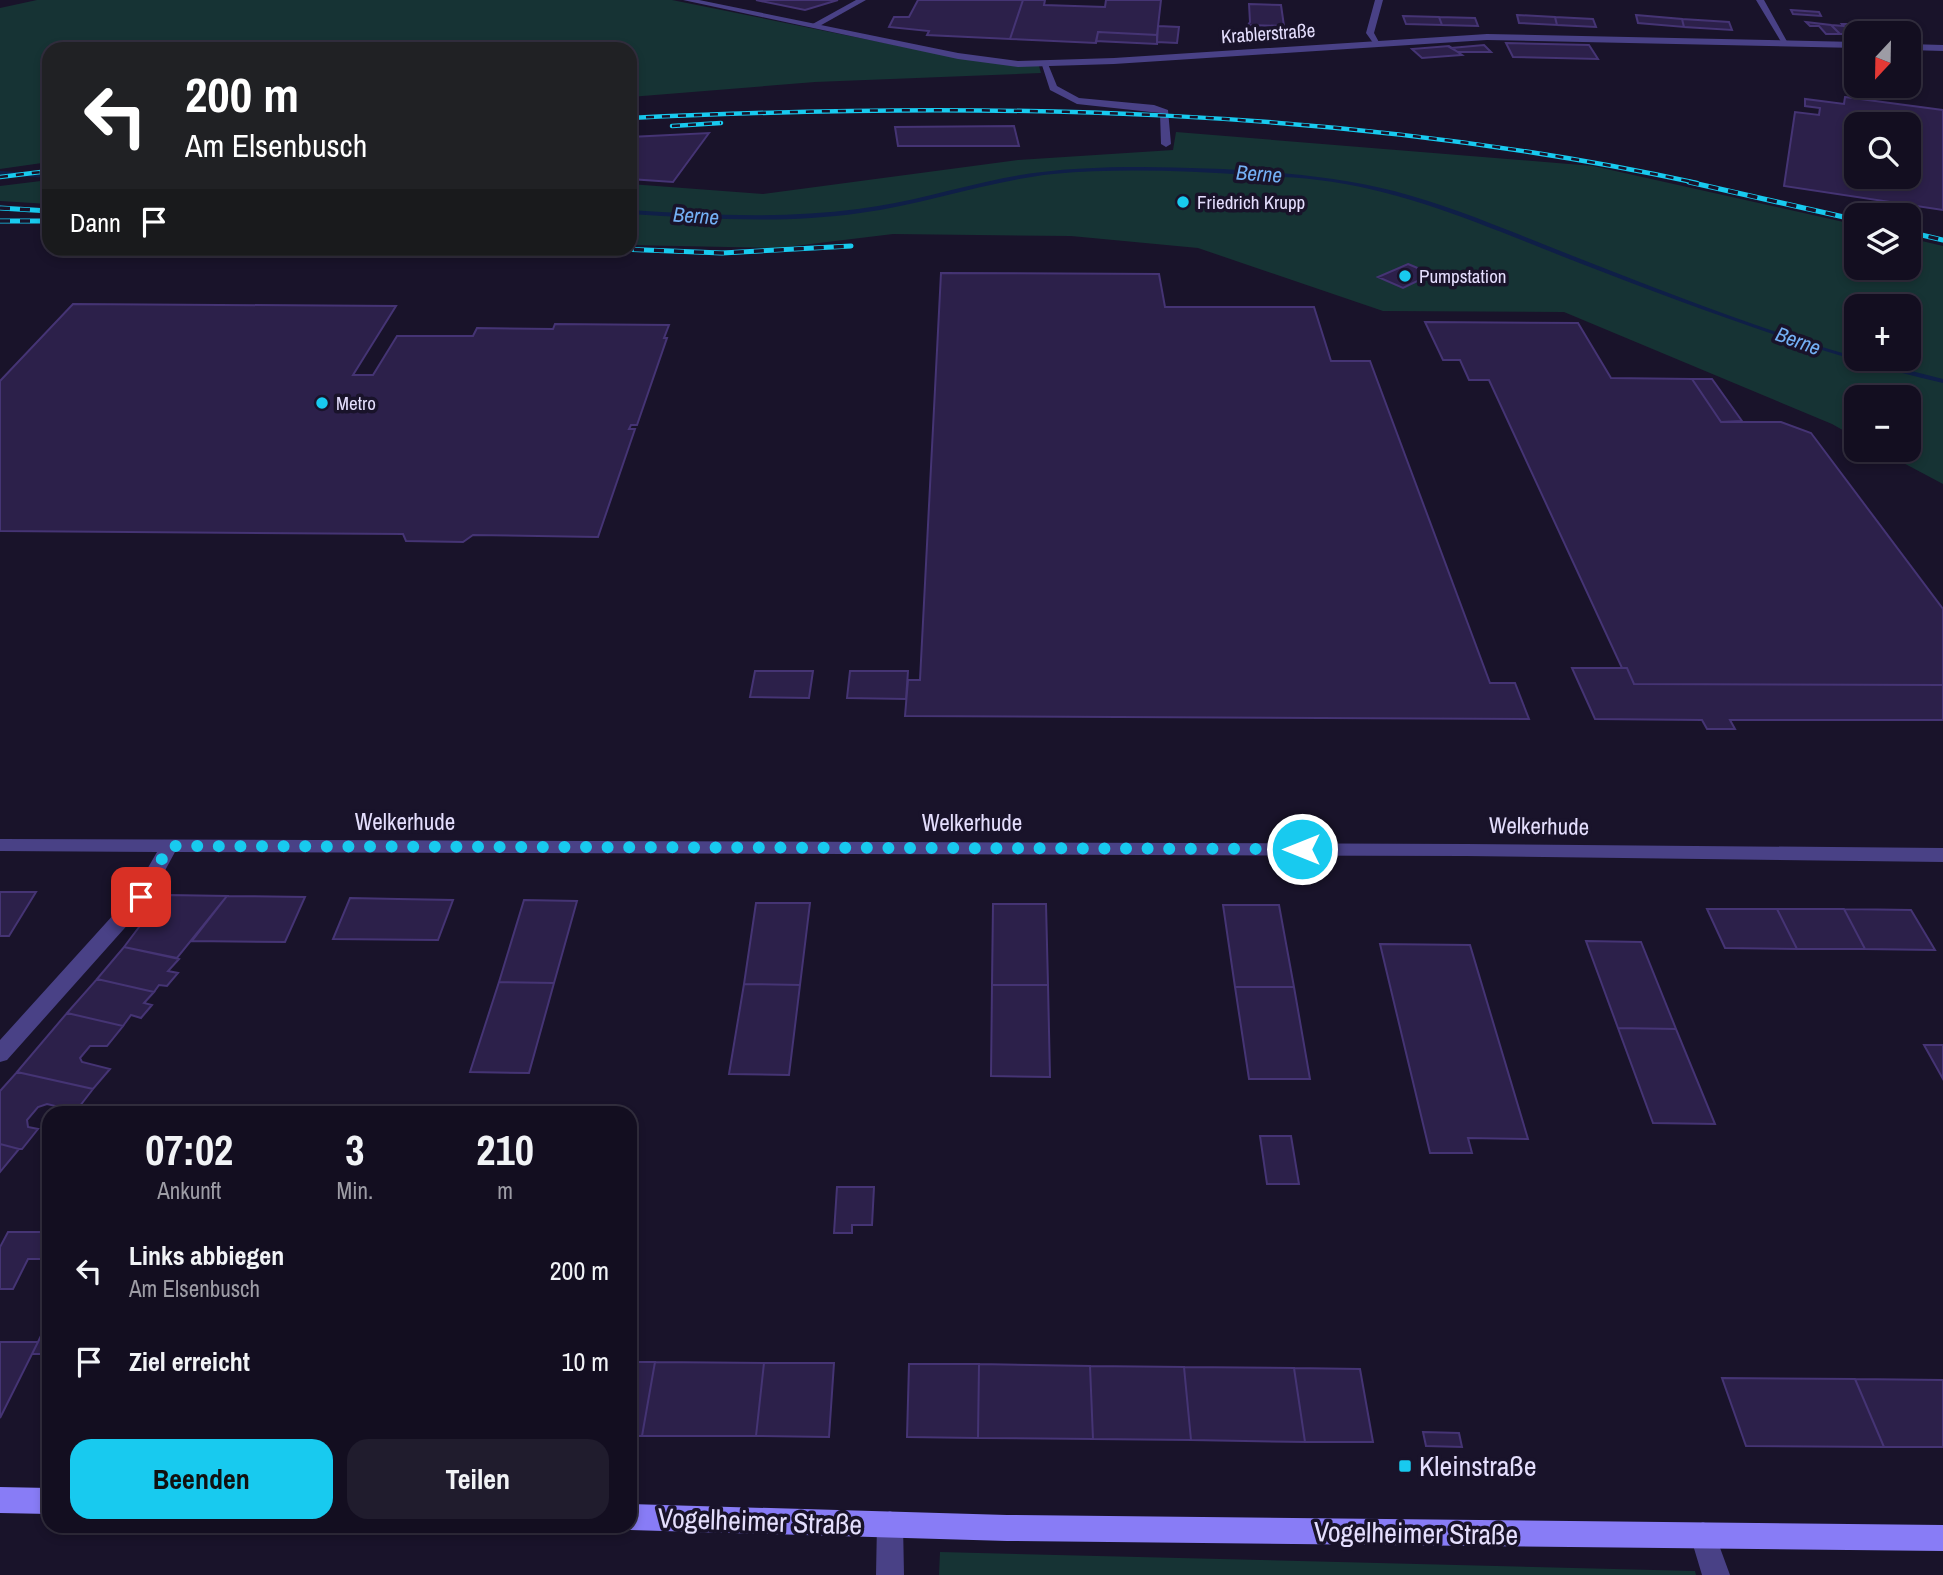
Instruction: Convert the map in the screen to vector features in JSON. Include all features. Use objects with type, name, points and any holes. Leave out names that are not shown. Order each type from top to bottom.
[{"type":"main road","points":[[0,1500],[42,1502]]},
{"type":"main road","name":"Vogelheimer Straße","points":[[637,1517],[1007,1528],[1943,1538]]},
{"type":"street","name":"Krablerstraße","points":[[687,0],[968,57],[1044,64],[1511,37],[1844,45]]},
{"type":"street","points":[[813,26],[862,0]]},
{"type":"street","points":[[1376,44],[1370,33],[1380,0]]},
{"type":"street","points":[[1760,0],[1786,43]]},
{"type":"street","points":[[1922,47],[1943,48]]},
{"type":"street","points":[[1044,64],[1053,88],[1077,101],[1154,108],[1165,112],[1166,144]]},
{"type":"street","name":"Welkerhude","points":[[0,845],[1410,850],[1943,855]]},
{"type":"street","points":[[0,1054],[141,897],[169,846]]},
{"type":"street","name":"Vogelheimer Straße","points":[[890,1524],[890,1575]]},
{"type":"street","points":[[1703,1535],[1716,1575]]},
{"type":"green space","points":[[37,0],[672,0],[954,57],[1039,66],[1041,73],[815,82],[637,96],[637,42],[42,42],[42,163],[0,169],[0,8]]},
{"type":"green space","points":[[1176,132],[1593,166],[1844,222],[1844,280],[1921,280],[1921,241],[1943,246],[1943,484],[1902,462],[1921,462],[1921,385],[1844,385],[1844,431],[1564,312],[1383,311],[1198,248],[1071,236],[893,234],[778,248],[637,245],[637,185],[763,194],[1018,160],[1173,150]]},
{"type":"green space","points":[[42,181],[42,204],[0,201],[0,186]]},
{"type":"green space","points":[[940,1552],[1695,1571],[1696,1575],[939,1575]]},
{"type":"building","points":[[756,0],[838,0],[805,10]]},
{"type":"building","points":[[918,0],[1023,0],[1010,39],[927,35],[929,31],[889,27],[894,17],[909,17]]},
{"type":"building","points":[[1023,0],[1045,0],[1044,5],[1105,7],[1106,0],[1161,0],[1157,35],[1098,32],[1096,43],[1010,39]]},
{"type":"building","points":[[1249,4],[1281,5],[1284,26],[1248,25]]},
{"type":"building","points":[[1791,10],[1819,12],[1821,16],[1793,14]]},
{"type":"building","points":[[1517,15],[1555,17],[1557,25],[1519,23]]},
{"type":"building","points":[[1636,15],[1682,19],[1684,27],[1638,23]]},
{"type":"building","points":[[1403,16],[1439,17],[1442,25],[1406,24]]},
{"type":"building","points":[[1439,17],[1475,18],[1478,26],[1442,25]]},
{"type":"building","points":[[1555,17],[1593,19],[1596,27],[1557,25]]},
{"type":"building","points":[[1682,19],[1729,22],[1732,30],[1684,27]]},
{"type":"building","points":[[1806,22],[1831,25],[1840,34],[1826,34],[1819,26],[1810,26]]},
{"type":"building","points":[[1831,25],[1844,26],[1844,34],[1840,34]]},
{"type":"building","points":[[1158,26],[1179,27],[1177,43],[1157,42]]},
{"type":"building","points":[[1098,32],[1157,35],[1157,44],[1096,41]]},
{"type":"building","points":[[1506,43],[1589,45],[1598,59],[1513,57]]},
{"type":"building","points":[[1484,45],[1491,52],[1458,52],[1451,48]]},
{"type":"building","points":[[1449,46],[1462,55],[1422,58],[1412,49]]},
{"type":"building","points":[[1845,98],[1853,98],[1943,110],[1943,210],[1921,207],[1921,203],[1897,203],[1784,186],[1795,112],[1819,115],[1820,108],[1805,106],[1805,99],[1844,104]]},
{"type":"building","points":[[1014,126],[1019,146],[898,146],[895,127]]},
{"type":"building","points":[[709,133],[673,182],[637,179],[637,137]]},
{"type":"building","name":"Pumpstation","points":[[1408,264],[1432,274],[1403,288],[1378,277]]},
{"type":"building","points":[[941,273],[1159,274],[1165,307],[1314,307],[1331,361],[1370,361],[1490,683],[1515,683],[1529,719],[905,716],[908,680],[920,680]]},
{"type":"building","name":"Metro","points":[[73,304],[396,306],[353,375],[373,375],[397,336],[473,336],[477,328],[553,329],[555,324],[669,325],[637,425],[631,425],[629,429],[635,429],[598,537],[473,535],[463,542],[406,541],[403,534],[0,531],[0,381]]},
{"type":"building","points":[[1425,322],[1578,323],[1611,378],[1692,379],[1721,422],[1781,422],[1811,433],[1943,609],[1943,685],[1634,684],[1627,668],[1622,668],[1489,380],[1469,380],[1460,360],[1443,360]]},
{"type":"building","points":[[1692,379],[1712,379],[1742,421],[1721,422]]},
{"type":"building","points":[[1572,668],[1627,668],[1634,684],[1943,685],[1943,720],[1730,720],[1735,729],[1707,729],[1702,720],[1595,719]]},
{"type":"building","points":[[755,671],[813,671],[809,698],[750,697]]},
{"type":"building","points":[[850,671],[908,671],[906,699],[847,698]]},
{"type":"building","points":[[0,892],[36,892],[9,936],[0,936]]},
{"type":"building","points":[[168,895],[227,896],[177,958],[124,947],[152,910],[155,911]]},
{"type":"building","points":[[227,896],[305,897],[285,942],[192,941]]},
{"type":"building","points":[[350,898],[453,900],[438,940],[333,939]]},
{"type":"building","points":[[524,900],[577,901],[554,983],[499,982]]},
{"type":"building","points":[[756,903],[810,903],[800,985],[744,984]]},
{"type":"building","points":[[993,904],[1046,904],[1048,985],[992,985]]},
{"type":"building","points":[[1223,905],[1279,905],[1294,987],[1235,987]]},
{"type":"building","points":[[1707,909],[1777,909],[1797,949],[1725,948]]},
{"type":"building","points":[[1777,909],[1844,909],[1865,949],[1797,949]]},
{"type":"building","points":[[1844,909],[1911,910],[1935,950],[1865,949]]},
{"type":"building","points":[[1586,941],[1641,942],[1676,1029],[1618,1028]]},
{"type":"building","points":[[1380,944],[1470,945],[1528,1139],[1468,1138],[1472,1153],[1430,1153]]},
{"type":"building","points":[[124,947],[179,959],[168,971],[178,973],[167,986],[159,985],[154,992],[97,979]]},
{"type":"building","points":[[97,979],[154,992],[144,1003],[152,1005],[141,1018],[131,1015],[123,1026],[67,1013]]},
{"type":"building","points":[[499,982],[554,983],[529,1073],[470,1072]]},
{"type":"building","points":[[744,984],[800,985],[789,1075],[729,1074]]},
{"type":"building","points":[[992,985],[1048,985],[1050,1077],[991,1076]]},
{"type":"building","points":[[1235,987],[1294,987],[1310,1079],[1249,1079]]},
{"type":"building","points":[[67,1013],[123,1026],[107,1046],[90,1046],[80,1058],[82,1062],[110,1069],[93,1089],[17,1072]]},
{"type":"building","points":[[1618,1028],[1676,1029],[1715,1124],[1653,1123]]},
{"type":"building","points":[[1924,1045],[1943,1045],[1943,1079]]},
{"type":"building","points":[[17,1072],[93,1089],[80,1106],[47,1104],[38,1107],[27,1120],[28,1127],[38,1129],[22,1149],[0,1144],[0,1091]]},
{"type":"building","points":[[1260,1136],[1291,1136],[1299,1184],[1267,1184]]},
{"type":"building","points":[[0,1144],[19,1149],[0,1172]]},
{"type":"building","points":[[837,1187],[874,1187],[872,1225],[852,1225],[852,1233],[834,1233]]},
{"type":"building","points":[[8,1232],[42,1232],[42,1259],[28,1259],[13,1289],[0,1289],[0,1247]]},
{"type":"building","points":[[42,1334],[42,1354],[32,1354]]},
{"type":"building","points":[[0,1342],[38,1342],[0,1418]]},
{"type":"building","points":[[637,1362],[655,1362],[642,1436],[637,1436]]},
{"type":"building","points":[[655,1362],[764,1363],[756,1436],[642,1436]]},
{"type":"building","points":[[764,1363],[834,1363],[829,1437],[756,1436]]},
{"type":"building","points":[[909,1364],[979,1364],[978,1438],[907,1437]]},
{"type":"building","points":[[979,1364],[1090,1366],[1093,1439],[978,1438]]},
{"type":"building","points":[[1090,1366],[1184,1367],[1191,1440],[1093,1439]]},
{"type":"building","points":[[1184,1367],[1294,1368],[1305,1442],[1191,1440]]},
{"type":"building","points":[[1294,1368],[1360,1369],[1373,1442],[1305,1442]]},
{"type":"building","points":[[1722,1378],[1855,1379],[1884,1447],[1746,1446]]},
{"type":"building","points":[[1855,1379],[1943,1380],[1943,1447],[1884,1447]]},
{"type":"building","points":[[1423,1432],[1459,1433],[1462,1447],[1426,1446]]},
{"type":"waterway","name":"Berne","points":[[637,212],[745,218],[831,214],[881,208],[1026,176],[1083,170],[1171,169],[1322,179],[1362,185],[1423,201],[1754,326],[1895,370],[1943,381]]},
{"type":"waterway","name":"Berne","points":[[0,173],[42,176]]},
{"type":"railway","points":[[637,118],[898,110],[1166,116],[1432,138],[1565,158],[1697,183]]},
{"type":"railway","points":[[672,126],[721,123]]},
{"type":"railway","points":[[0,177],[42,172]]},
{"type":"railway","points":[[1689,182],[1844,217]]},
{"type":"railway","points":[[0,208],[42,211]]},
{"type":"railway","points":[[0,221],[42,221]]},
{"type":"railway","points":[[1921,235],[1943,240]]},
{"type":"railway","points":[[637,250],[722,253],[851,246]]},
{"type":"place","name":"Friedrich Krupp","points":[[1183,202]]},
{"type":"place","name":"Pumpstation","points":[[1405,276]]},
{"type":"place","name":"Metro","points":[[322,403]]},
{"type":"place","name":"Kleinstraße","points":[[1405,1466]]},
{"type":"route","points":[[141,897],[169,846],[1302,849]]}]
